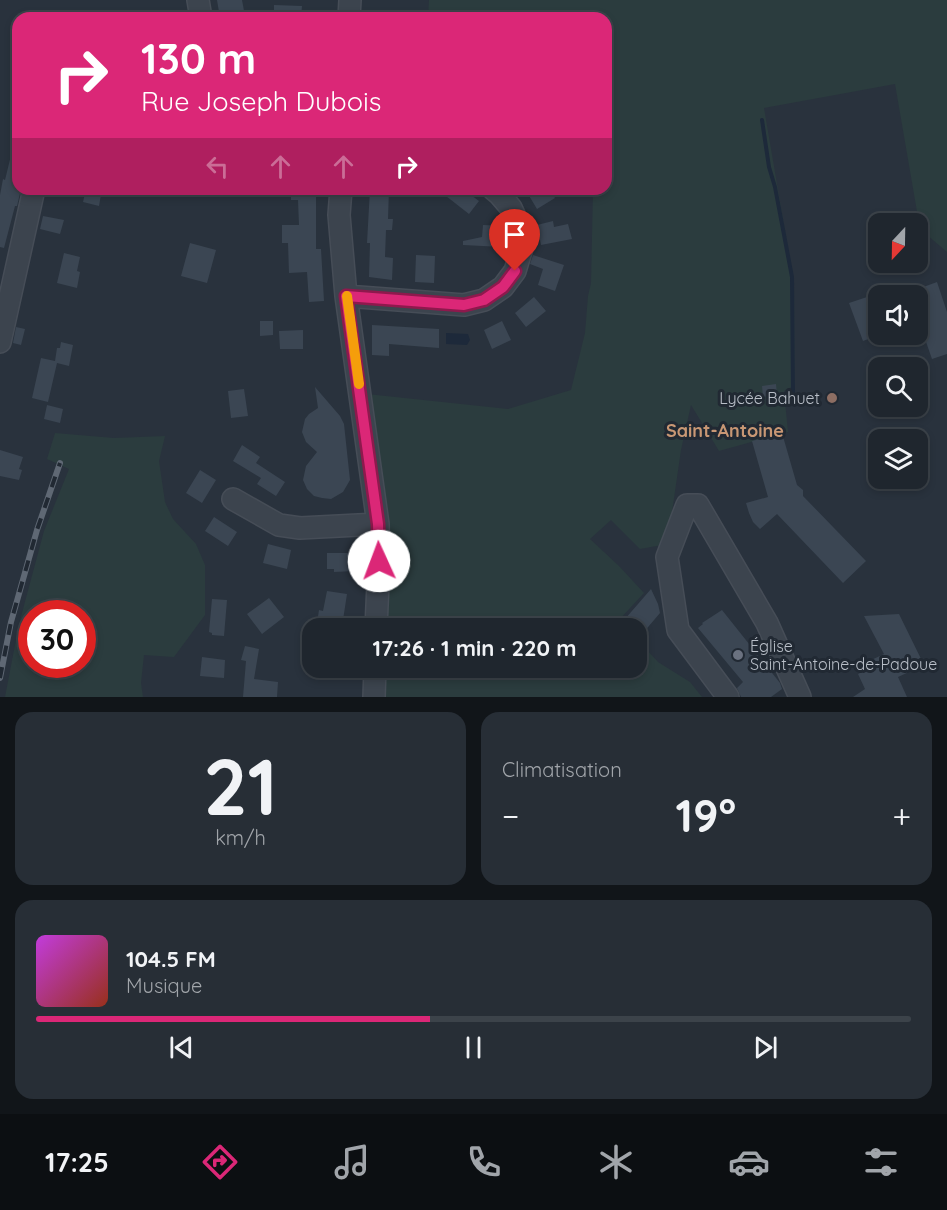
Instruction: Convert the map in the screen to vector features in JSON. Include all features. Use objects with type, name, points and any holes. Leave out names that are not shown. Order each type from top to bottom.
[{"type":"street","points":[[0,342],[32,195]]},
{"type":"street","points":[[341,195],[339,214],[346,296],[378,524],[376,618]]},
{"type":"street","points":[[346,296],[464,305],[484,300],[503,287],[515,271],[522,248],[520,228],[511,208],[501,195]]},
{"type":"street","points":[[233,499],[279,525],[300,528],[378,524]]},
{"type":"street","points":[[728,697],[678,630],[667,557],[687,505],[698,505],[704,514],[767,623],[800,697]]},
{"type":"street","points":[[374,697],[375,678]]},
{"type":"shaded area","points":[[429,0],[947,0],[947,252],[928,236],[928,213],[917,213],[895,84],[764,108],[794,283],[795,385],[784,391],[788,432],[719,451],[691,405],[681,450],[671,519],[662,545],[640,549],[611,520],[590,539],[644,593],[621,618],[387,618],[389,572],[387,508],[367,394],[508,409],[571,390],[585,333],[591,283],[593,195],[612,195],[612,12],[428,12]]},
{"type":"shaded area","points":[[55,433],[114,438],[165,436],[159,461],[165,502],[173,519],[196,544],[205,565],[205,615],[174,657],[144,655],[141,683],[143,697],[5,697],[18,629],[18,678],[96,678],[96,600],[25,600],[44,531],[69,469],[47,459]]},
{"type":"shaded area","points":[[647,650],[658,662],[690,682],[702,697],[385,697],[386,678],[647,678]]},
{"type":"water","points":[[446,333],[468,334],[470,340],[467,345],[446,344]]},
{"type":"building","points":[[217,0],[242,0],[244,12],[219,12]]},
{"type":"building","points":[[274,5],[302,6],[302,12],[274,12]]},
{"type":"building","points":[[12,151],[12,195],[20,195],[4,248],[0,247],[0,195],[3,179],[5,180]]},
{"type":"building","points":[[85,195],[101,195],[99,206],[83,202]]},
{"type":"building","points":[[291,195],[316,195],[316,249],[321,249],[324,301],[309,302],[307,272],[289,273],[288,243],[282,243],[282,225],[299,225],[298,200],[291,200]]},
{"type":"building","points":[[370,195],[389,195],[388,219],[393,219],[392,230],[386,230],[385,257],[393,258],[392,280],[369,277],[370,243],[367,243]]},
{"type":"building","points":[[445,195],[471,195],[479,201],[469,214]]},
{"type":"building","points":[[529,195],[553,195],[555,198],[537,209]]},
{"type":"building","points":[[43,216],[64,220],[60,234],[40,229]]},
{"type":"building","points":[[553,221],[554,227],[568,224],[572,239],[541,245],[537,225]]},
{"type":"building","points":[[483,225],[505,226],[506,228],[496,234],[503,233],[502,247],[463,245],[463,241],[482,237]]},
{"type":"building","points":[[190,243],[216,250],[207,283],[181,276]]},
{"type":"building","points":[[64,253],[80,257],[77,288],[57,283]]},
{"type":"building","points":[[416,255],[435,256],[434,283],[415,282]]},
{"type":"building","points":[[533,255],[564,265],[555,291],[538,285],[543,269],[530,264]]},
{"type":"building","points":[[937,282],[947,312],[947,354],[932,359],[927,345],[928,285]]},
{"type":"building","points":[[534,297],[546,311],[526,327],[515,313]]},
{"type":"building","points":[[868,297],[868,339],[863,341],[849,303]]},
{"type":"building","points":[[260,321],[273,321],[273,335],[260,336]]},
{"type":"building","points":[[502,321],[511,340],[492,349],[484,330]]},
{"type":"building","points":[[372,325],[439,329],[439,348],[389,344],[389,356],[372,355]]},
{"type":"building","points":[[16,327],[25,329],[21,345],[13,343]]},
{"type":"building","points":[[303,330],[303,349],[280,349],[279,331]]},
{"type":"building","points":[[61,342],[73,345],[69,366],[57,363],[48,402],[32,398],[41,358],[55,361],[57,348],[60,348]]},
{"type":"building","points":[[776,384],[777,395],[763,397],[762,386]]},
{"type":"building","points":[[315,387],[344,424],[350,480],[343,492],[331,499],[314,496],[307,489],[303,480],[306,466],[317,452],[306,442],[302,432],[305,419],[318,408]]},
{"type":"building","points":[[244,389],[248,416],[231,418],[228,391]]},
{"type":"building","points":[[47,405],[63,409],[60,423],[44,419]]},
{"type":"building","points":[[782,433],[797,485],[803,490],[803,496],[866,561],[843,583],[777,514],[760,529],[753,522],[749,513],[746,503],[768,497],[752,441]]},
{"type":"building","points":[[242,445],[260,457],[256,463],[285,482],[276,496],[257,484],[261,478],[233,461]]},
{"type":"building","points":[[0,450],[23,457],[19,469],[22,470],[19,480],[0,476]]},
{"type":"building","points":[[200,470],[216,480],[202,503],[186,493]]},
{"type":"building","points":[[214,517],[237,532],[228,546],[205,531]]},
{"type":"building","points":[[268,544],[291,550],[287,569],[263,563]]},
{"type":"building","points":[[327,553],[354,553],[354,571],[334,572],[334,569],[327,569]]},
{"type":"building","points":[[651,589],[660,613],[647,628],[647,618],[626,618]]},
{"type":"building","points":[[327,591],[347,594],[343,618],[318,618],[319,610],[323,611]]},
{"type":"building","points":[[269,598],[284,617],[262,634],[247,614]]},
{"type":"building","points":[[212,599],[227,600],[224,636],[212,635],[209,632]]},
{"type":"building","name":"Église Saint-Antoine-de-Padoue","points":[[722,610],[780,683],[782,689],[771,697],[741,697],[737,688],[743,682],[698,628]]},
{"type":"building","points":[[899,614],[924,665],[898,677],[907,697],[853,697],[865,689],[858,674],[868,669],[865,663],[884,654],[864,616]]},
{"type":"building","points":[[245,646],[259,649],[254,679],[278,682],[277,697],[243,697],[246,661],[241,660]]},
{"type":"building","points":[[202,657],[225,660],[224,678],[200,676]]},
{"type":"waterway","points":[[762,120],[769,167],[792,277],[793,393]]},
{"type":"railway","points":[[0,678],[11,622],[37,530],[60,463]]},
{"type":"slow traffic","points":[[347,296],[359,384]]},
{"type":"place","name":"Lycée Bahuet","points":[[832,398]]},
{"type":"place","name":"Église Saint-Antoine-de-Padoue","points":[[738,655]]},
{"type":"district","name":"Saint-Antoine","points":[[725,430]]},
{"type":"route","points":[[379,561],[378,524],[346,296],[464,305],[484,300],[503,287],[515,271]]}]
